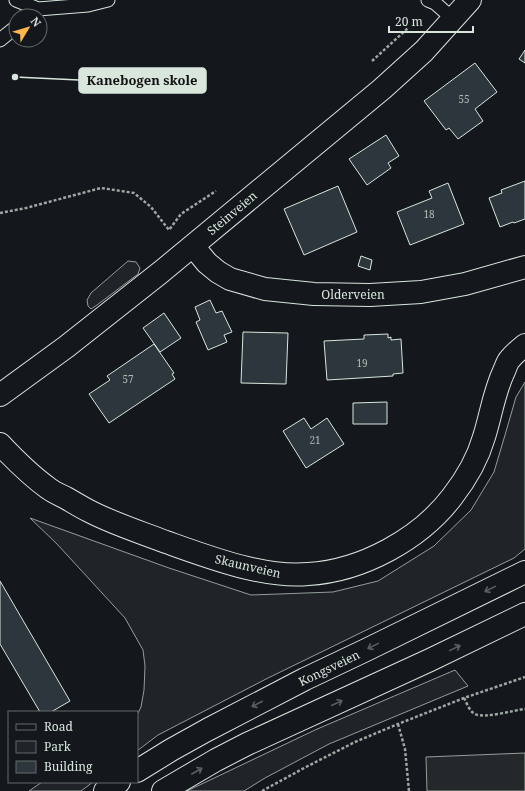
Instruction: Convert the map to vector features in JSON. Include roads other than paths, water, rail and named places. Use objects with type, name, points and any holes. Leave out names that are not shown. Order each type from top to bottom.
[{"type":"main road","name":"Steinveien","points":[[0,395],[66,347],[193,246],[382,89],[424,50],[470,0]]},
{"type":"main road","name":"Olderveien","points":[[193,246],[207,263],[230,279],[266,290],[314,294],[370,295],[421,292],[465,284],[525,267]]},
{"type":"main road","name":"Skaunveien","points":[[0,444],[18,463],[48,488],[90,512],[126,528],[204,556],[254,569],[288,575],[338,570],[389,550],[416,532],[451,498],[464,480],[475,460],[484,438],[494,398],[510,359],[525,345]]},
{"type":"main road","name":"Kongsveien","points":[[138,770],[207,730],[298,682],[525,572]]},
{"type":"main road","points":[[163,791],[247,744],[430,660],[525,614]]},
{"type":"main road","points":[[105,791],[117,783]]},
{"type":"lane","points":[[16,0],[27,8]]},
{"type":"lane","points":[[48,11],[88,5],[108,0]]},
{"type":"lane","points":[[428,0],[435,3],[453,19]]},
{"type":"lane","points":[[0,40],[8,34]]},
{"type":"place","name":"Kanebogen skole","points":[[15,77]]}]
